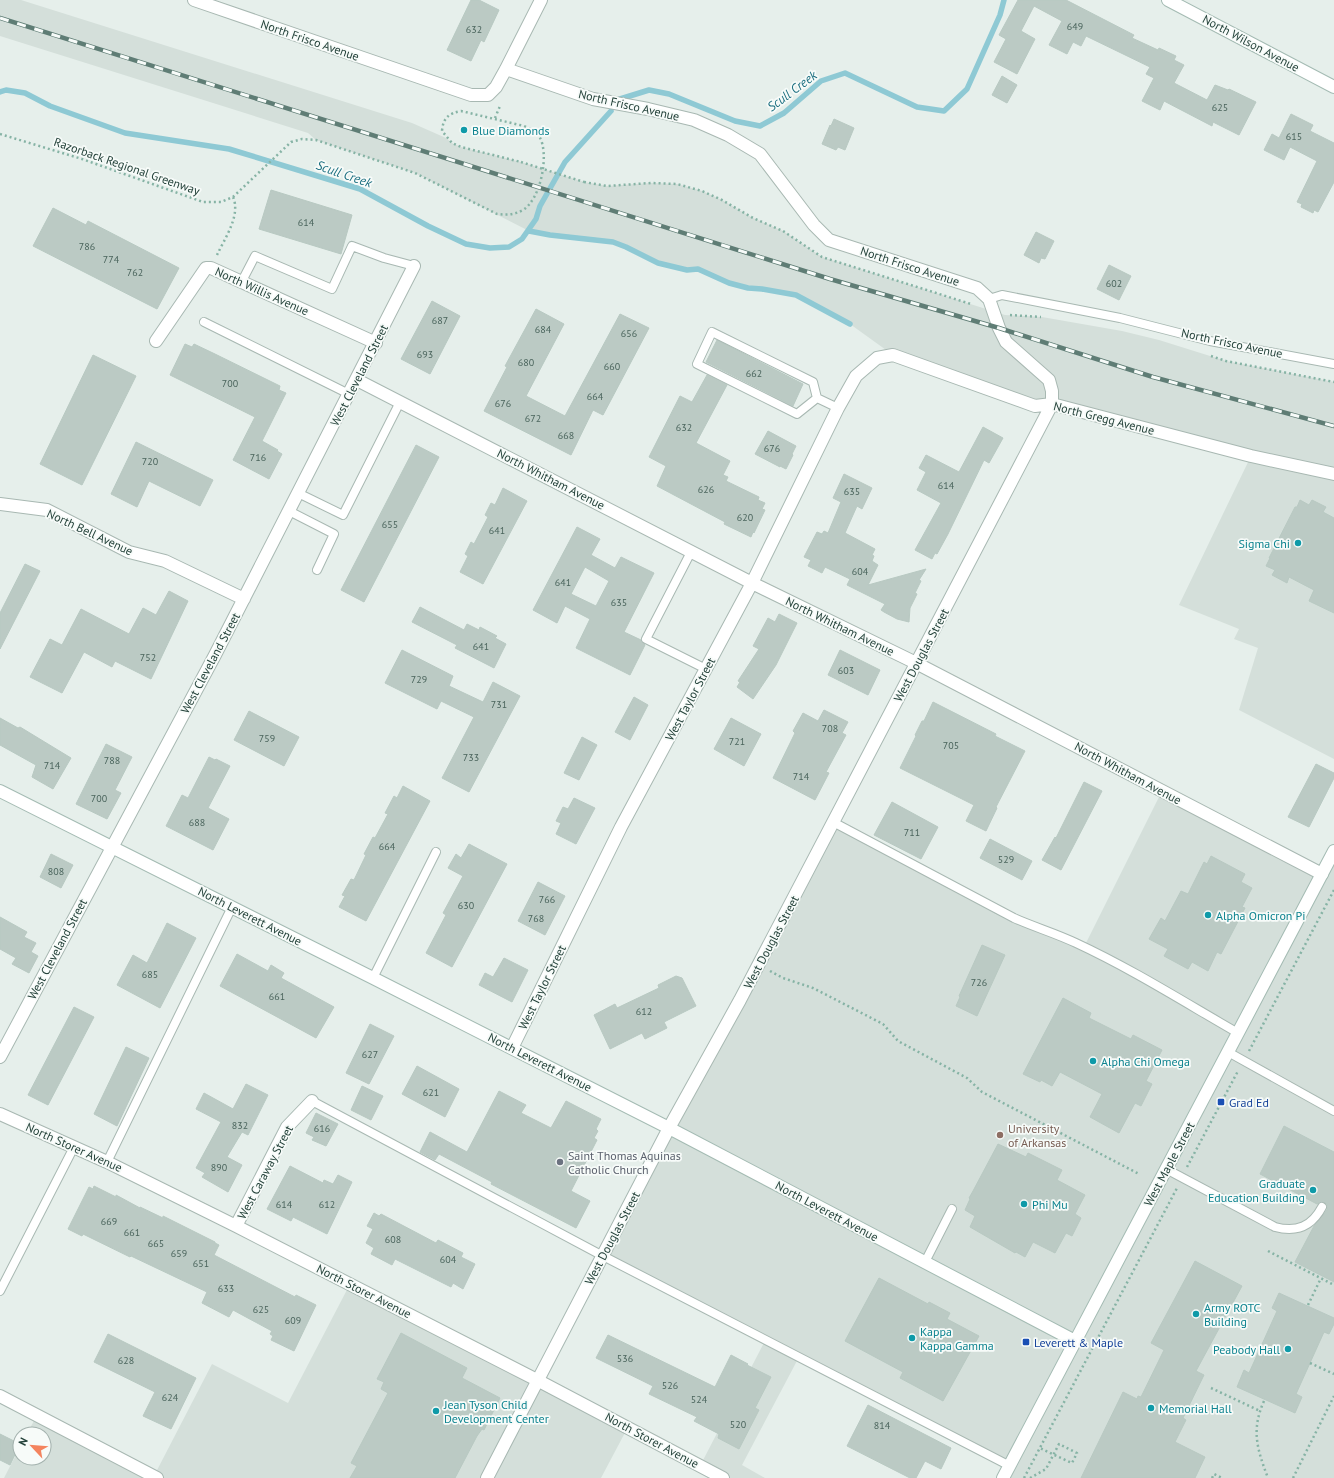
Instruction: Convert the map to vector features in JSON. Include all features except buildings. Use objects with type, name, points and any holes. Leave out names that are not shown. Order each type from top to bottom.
[{"type":"street","name":"North Frisco Avenue","points":[[194,0],[471,95],[488,95],[496,87],[506,69],[593,99],[648,109],[694,120],[728,135],[760,154],[814,225],[829,240],[977,288],[989,299]]},
{"type":"street","points":[[506,69],[541,0]]},
{"type":"street","name":"North Wilson Avenue","points":[[1168,0],[1334,86]]},
{"type":"street","name":"West Cleveland Street","points":[[0,1057],[244,599],[414,266]]},
{"type":"street","name":"North Willis Avenue","points":[[156,341],[206,268],[212,268],[376,343]]},
{"type":"street","points":[[989,299],[999,328],[1006,342],[1049,380],[1052,391],[1052,404]]},
{"type":"street","name":"North Gregg Avenue","points":[[877,358],[893,356],[1035,406],[1052,404],[1251,456],[1334,474]]},
{"type":"street","name":"West Taylor Street","points":[[512,1048],[621,827],[752,583],[838,408],[856,376],[877,358]]},
{"type":"street","name":"North Whitham Avenue","points":[[357,380],[752,583],[916,663],[1322,874]]},
{"type":"street","name":"West Douglas Street","points":[[487,1478],[669,1128],[756,969],[1052,404]]},
{"type":"street","name":"North Bell Avenue","points":[[0,504],[47,510],[129,552],[164,561],[244,599]]},
{"type":"street","name":"North Leverett Avenue","points":[[0,791],[669,1128],[1075,1341]]},
{"type":"street","name":"West Maple Street","points":[[1004,1478],[1334,851]]},
{"type":"street","name":"West Caraway Street","points":[[236,1226],[287,1127],[312,1101]]},
{"type":"street","name":"North Storer Avenue","points":[[0,1114],[107,1162],[236,1226],[537,1380],[723,1478]]},
{"type":"street","points":[[0,1396],[157,1478]]},
{"type":"lane","points":[[242,282],[255,256],[332,289],[352,246],[384,258],[414,266]]},
{"type":"lane","name":"North Frisco Avenue","points":[[989,299],[1002,295],[1062,306],[1120,318],[1210,341],[1334,364]]},
{"type":"lane","points":[[204,322],[349,394]]},
{"type":"lane","points":[[712,332],[813,382],[817,398],[797,414],[697,364],[712,332]]},
{"type":"lane","points":[[817,398],[838,408]]},
{"type":"lane","points":[[298,493],[342,515],[400,402]]},
{"type":"lane","points":[[289,512],[334,534],[317,570]]},
{"type":"lane","points":[[691,552],[646,639],[706,669]]},
{"type":"lane","points":[[833,822],[1014,918],[1033,927],[1074,942],[1133,971],[1238,1033]]},
{"type":"lane","points":[[373,978],[436,852]]},
{"type":"lane","points":[[107,1162],[232,907]]},
{"type":"lane","points":[[1228,1052],[1334,1111]]},
{"type":"lane","points":[[312,1101],[603,1256],[1010,1466]]},
{"type":"lane","points":[[0,1291],[74,1147]]},
{"type":"lane","points":[[1166,1169],[1275,1227],[1284,1230],[1304,1227],[1311,1222],[1322,1207]]},
{"type":"lane","points":[[925,1262],[952,1209]]},
{"type":"path","points":[[212,268],[235,211],[235,202],[233,197],[283,148],[291,142],[302,138],[316,140],[414,173],[497,214],[510,215],[524,209],[532,201],[542,177],[543,148],[539,137],[533,130],[524,126],[461,111],[453,112],[446,117],[443,124],[442,131],[452,143],[461,147],[521,162],[584,182]]},
{"type":"path","name":"Razorback Regional Greenway","points":[[0,134],[82,159],[203,202],[221,202],[233,197]]},
{"type":"path","points":[[756,969],[766,975],[769,970],[783,978],[813,988],[883,1024],[898,1041],[967,1078],[982,1092],[1139,1174]]},
{"type":"path","points":[[1268,1251],[1334,1285]]},
{"type":"path","points":[[1308,1306],[1320,1278]]},
{"type":"path","points":[[1310,1363],[1334,1374]]},
{"type":"path","points":[[1211,1388],[1260,1411]]},
{"type":"path","points":[[1293,1478],[1334,1396]]},
{"type":"path","points":[[1264,1401],[1257,1420],[1256,1437],[1260,1455],[1268,1478]]},
{"type":"path","points":[[1030,1478],[1046,1469],[1054,1455],[1059,1444],[1077,1453],[1072,1463],[1054,1455],[1040,1448]]},
{"type":"path","points":[[1212,1478],[1214,1474],[1222,1478]]},
{"type":"shaded area","points":[[0,0],[21,0],[412,123],[446,138],[452,143],[461,147],[521,162],[584,182],[607,186],[651,183],[677,184],[702,191],[722,200],[753,218],[783,231],[822,257],[1005,315],[1042,317],[1122,331],[1159,340],[1226,361],[1334,382],[1334,759],[1239,710],[1258,648],[1234,639],[1239,629],[1179,605],[1251,456],[1035,406],[893,355],[850,324],[796,295],[748,288],[729,283],[698,269],[687,270],[658,263],[613,242],[550,235],[529,231],[415,173],[316,140],[308,133],[0,36]]},
{"type":"shaded area","name":"University of Arkansas","points":[[1162,791],[1322,874],[1334,851],[1334,1478],[1003,1478],[1010,1466],[799,1357],[742,1465],[765,1478],[723,1478],[700,1466],[766,1339],[603,1256],[833,822],[1014,918],[1084,947]]},
{"type":"shaded area","points":[[350,1284],[628,1427],[601,1478],[4,1478],[12,1462],[12,1466],[52,1466],[52,1426],[31,1426],[37,1415],[154,1476],[212,1364],[288,1403]]},
{"type":"waterway","name":"Scull Creek","points":[[620,99],[649,90],[669,94],[735,121],[760,126],[784,113],[821,81],[845,73],[917,107],[944,111],[967,89],[1000,15],[1004,0]]},
{"type":"waterway","name":"Scull Creek","points":[[0,92],[6,90],[25,93],[50,106],[125,133],[229,149],[360,189],[428,226],[466,244],[490,248],[509,247],[522,239],[536,219],[540,206],[565,162],[611,111]]},
{"type":"waterway","points":[[529,231],[550,235],[613,242],[658,263],[687,270],[698,269],[729,283],[748,288],[796,295],[850,324]]},
{"type":"railway","points":[[0,18],[830,279],[999,328],[1153,377],[1334,426]]},
{"type":"place","name":"Blue Diamonds","points":[[464,130]]},
{"type":"place","name":"Sigma Chi","points":[[1298,543]]},
{"type":"place","name":"Alpha Omicron Pi","points":[[1208,915]]},
{"type":"place","name":"Alpha Chi Omega","points":[[1093,1061]]},
{"type":"place","name":"Grad Ed","points":[[1221,1102]]},
{"type":"place","name":"University of Arkansas","points":[[1000,1135]]},
{"type":"place","name":"Saint Thomas Aquinas Catholic Church","points":[[560,1162]]},
{"type":"place","name":"Graduate Education Building","points":[[1313,1190]]},
{"type":"place","name":"Phi Mu","points":[[1024,1204]]},
{"type":"place","name":"Army ROTC Building","points":[[1196,1314]]},
{"type":"place","name":"Kappa Kappa Gamma","points":[[912,1338]]},
{"type":"place","name":"Leverett & Maple","points":[[1026,1342]]},
{"type":"place","name":"Peabody Hall","points":[[1288,1349]]},
{"type":"place","name":"Memorial Hall","points":[[1151,1408]]},
{"type":"place","name":"Jean Tyson Child Development Center","points":[[436,1411]]}]
